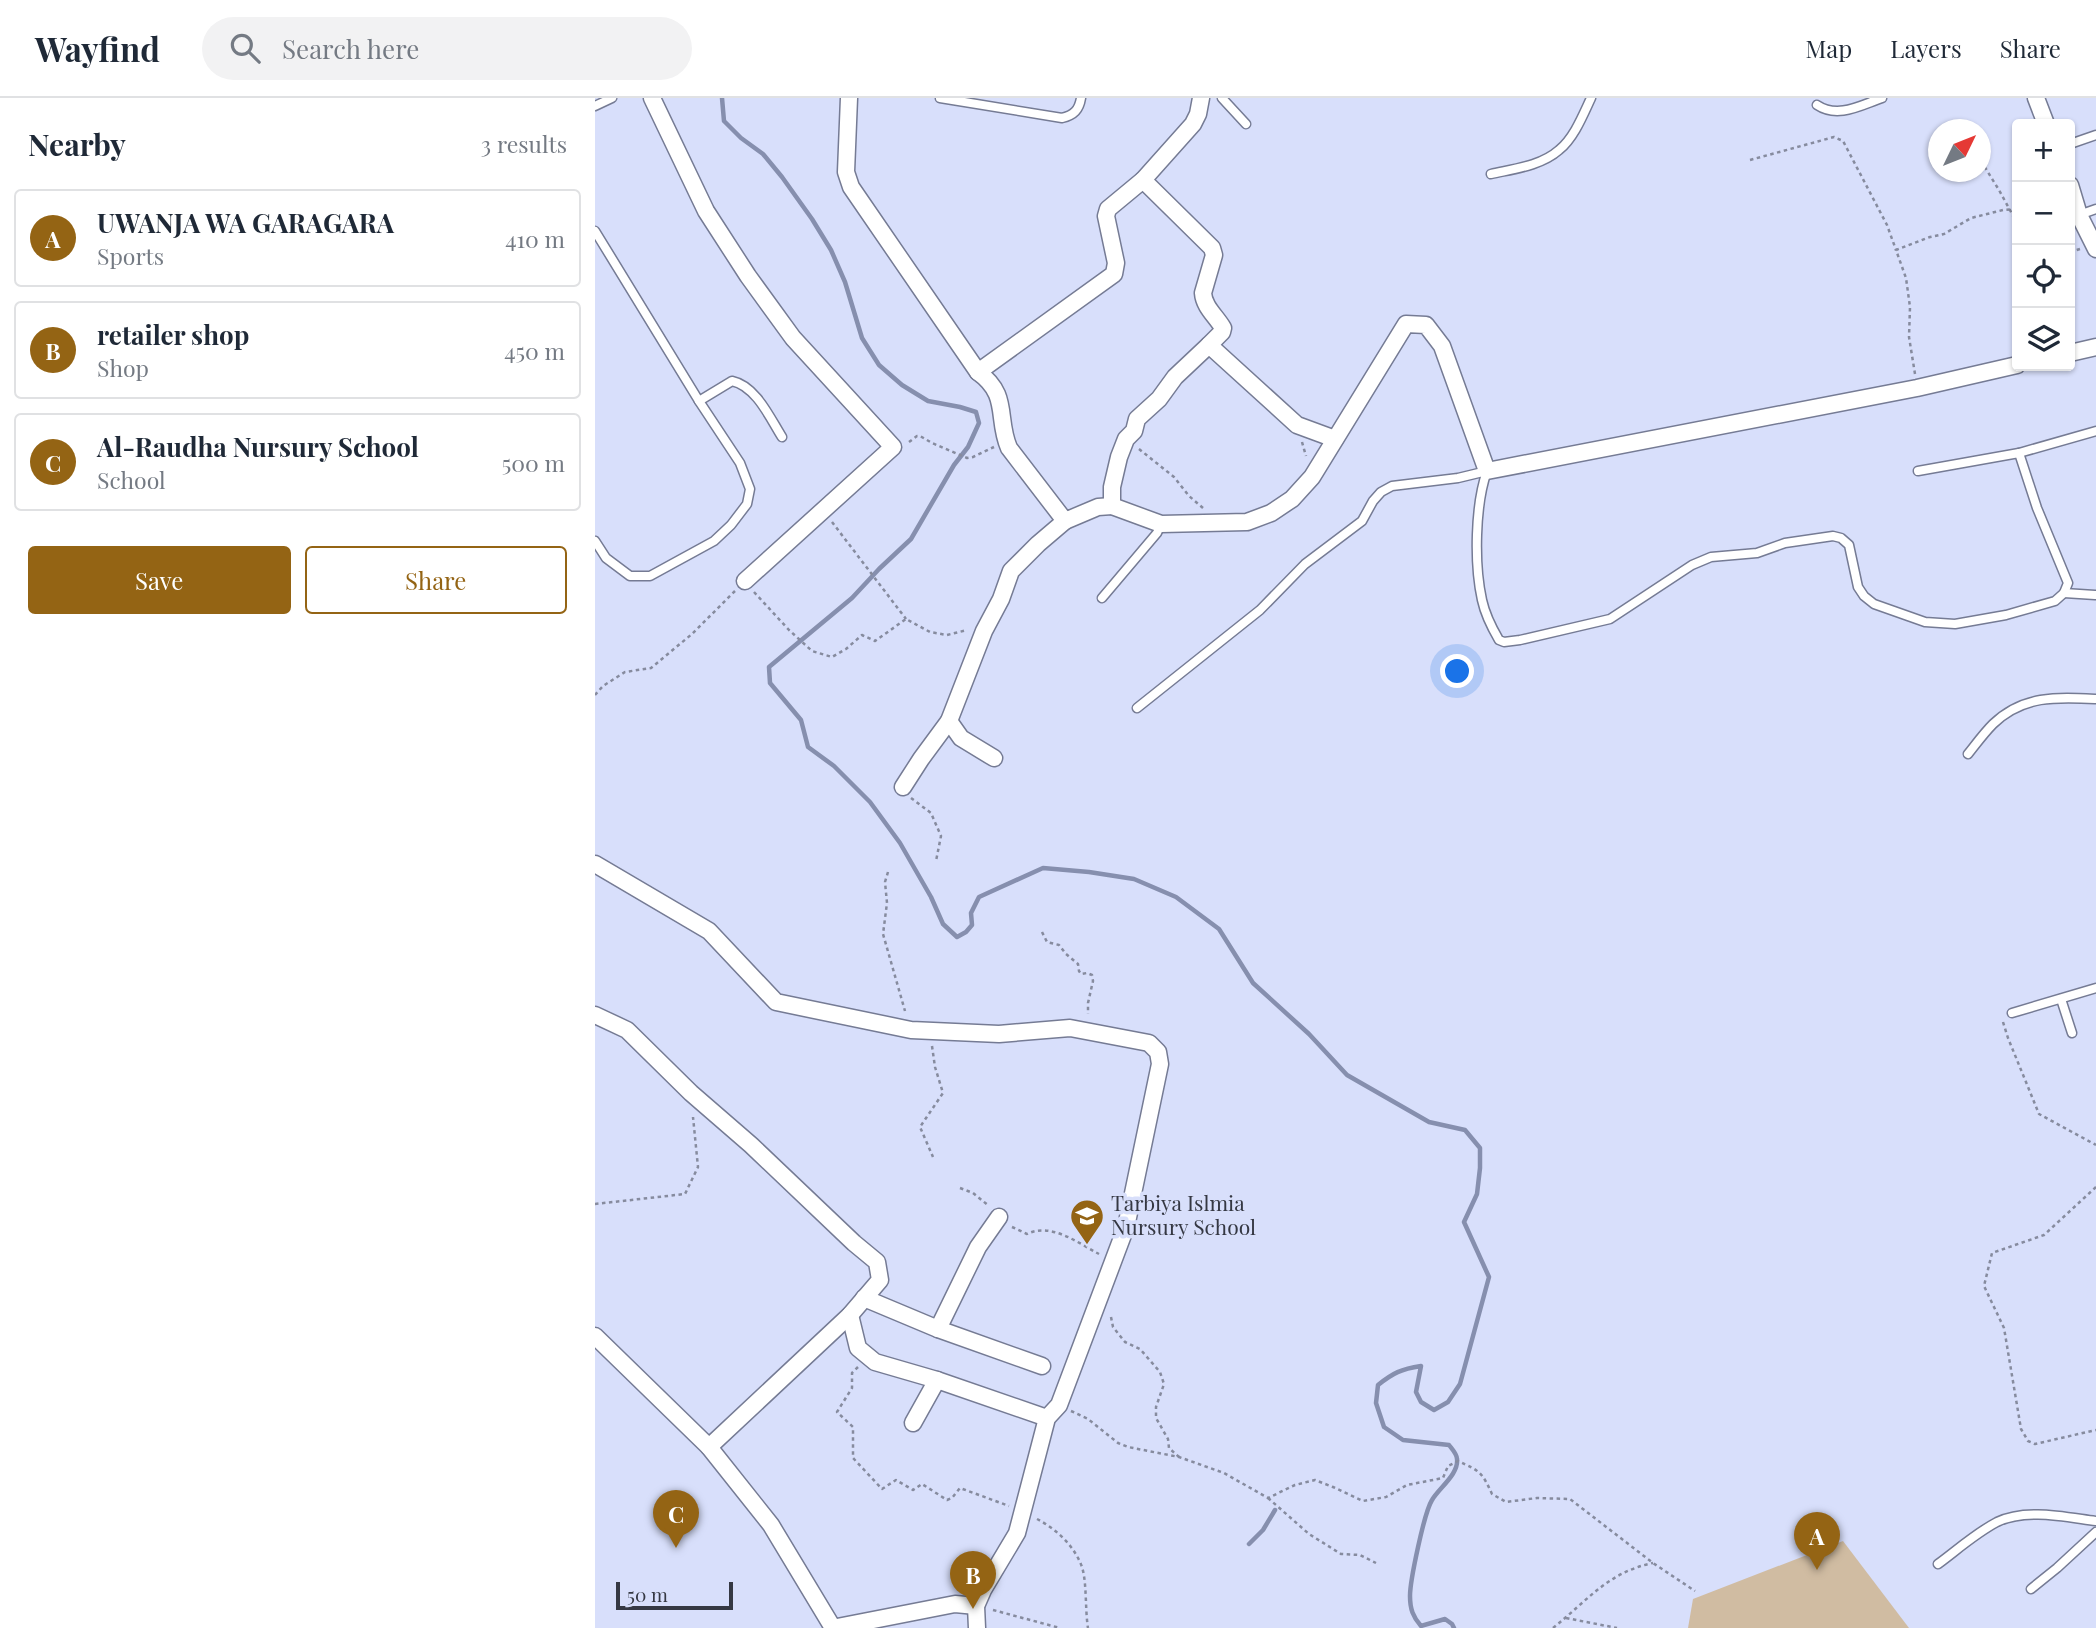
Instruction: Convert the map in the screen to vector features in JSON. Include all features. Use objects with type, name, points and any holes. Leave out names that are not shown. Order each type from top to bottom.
[{"type":"street","points":[[652,98],[706,211],[748,276],[793,338],[893,447],[745,581]]},
{"type":"street","points":[[849,98],[846,172],[851,187],[978,372],[990,381],[999,398],[1006,441],[1065,521]]},
{"type":"street","points":[[978,372],[1114,274],[1116,263],[1106,216],[1108,209],[1143,180],[1193,124],[1201,98]]},
{"type":"street","points":[[2036,98],[2044,119]]},
{"type":"street","points":[[1112,506],[1114,475],[1126,439],[1134,431],[1140,414],[1159,399],[1175,377],[1223,328],[1203,297],[1214,255],[1212,248],[1143,180]]},
{"type":"street","points":[[2075,200],[2096,249]]},
{"type":"street","points":[[904,787],[909,775],[949,721],[1011,571],[1038,544],[1065,521],[1098,507],[1112,506],[1161,524],[1247,522],[1271,513],[1292,499],[1312,477],[1406,324],[1426,325],[1442,346],[1486,471],[1917,388],[2012,366]]},
{"type":"street","points":[[1209,345],[1297,425],[1335,439]]},
{"type":"street","points":[[2075,352],[2096,347]]},
{"type":"street","points":[[949,721],[961,738],[994,758]]},
{"type":"street","points":[[595,864],[709,930],[776,1002],[911,1030],[999,1034],[1070,1028],[1149,1043],[1158,1052],[1160,1064],[1126,1227],[1059,1405],[1047,1418],[1017,1533],[976,1606],[977,1628]]},
{"type":"street","points":[[595,1015],[627,1030],[691,1093],[877,1262],[880,1280],[850,1315],[709,1447]]},
{"type":"street","points":[[939,1329],[978,1247],[999,1217]]},
{"type":"street","points":[[864,1298],[939,1329],[1042,1366]]},
{"type":"street","points":[[850,1315],[858,1348],[875,1362],[1047,1418]]},
{"type":"street","points":[[595,1336],[709,1447],[771,1525],[832,1628],[955,1604],[976,1606]]},
{"type":"street","points":[[913,1423],[937,1380]]},
{"type":"lane","points":[[595,106],[612,98]]},
{"type":"lane","points":[[940,98],[1062,118],[1071,116],[1079,108],[1081,98]]},
{"type":"lane","points":[[1222,98],[1246,124]]},
{"type":"lane","points":[[1491,174],[1540,162],[1560,150],[1574,131],[1591,98]]},
{"type":"lane","points":[[1818,106],[1826,111],[1840,112],[1882,98]]},
{"type":"lane","points":[[2075,142],[2096,135]]},
{"type":"lane","points":[[2080,215],[2096,209]]},
{"type":"lane","points":[[595,231],[740,463],[750,489],[747,504],[714,541],[650,576],[630,576],[606,558],[595,541]]},
{"type":"lane","points":[[699,401],[732,381],[741,383],[751,390],[782,437]]},
{"type":"lane","points":[[1918,471],[2019,453],[2096,431]]},
{"type":"lane","points":[[1486,471],[1481,488],[1478,520],[1480,587],[1485,612],[1499,640],[1504,642],[1610,619],[1692,565],[1711,557],[1757,553],[1785,543],[1833,536],[1841,538],[1849,545],[1858,587],[1864,596],[1874,604],[1925,622],[1955,624],[2006,615],[2055,601],[2064,593],[2067,583],[2037,509],[2019,453]]},
{"type":"lane","points":[[1137,708],[1259,610],[1305,564],[1362,521],[1381,492],[1392,486],[1458,478],[1486,471]]},
{"type":"lane","points":[[1102,598],[1157,533],[1161,524]]},
{"type":"lane","points":[[2064,593],[2095,595]]},
{"type":"lane","points":[[1968,754],[1993,724],[2019,706],[2049,697],[2096,699]]},
{"type":"lane","points":[[2012,1013],[2096,988]]},
{"type":"lane","points":[[2060,999],[2072,1033]]},
{"type":"lane","points":[[1938,1564],[1999,1521],[2019,1515],[2096,1521]]},
{"type":"lane","points":[[2031,1589],[2096,1532]]},
{"type":"path","points":[[1751,160],[1834,137],[1843,142],[1887,225],[1906,278],[1910,307],[1909,337],[1917,388]]},
{"type":"path","points":[[1991,178],[2012,214]]},
{"type":"path","points":[[1896,250],[1944,234],[1971,218],[2009,209]]},
{"type":"path","points":[[1297,425],[1312,477]]},
{"type":"path","points":[[893,447],[906,444],[920,436],[963,456],[973,457],[1006,441]]},
{"type":"path","points":[[1126,439],[1174,477],[1189,496],[1221,523]]},
{"type":"path","points":[[824,511],[907,619],[930,632],[947,635],[972,629],[984,631]]},
{"type":"path","points":[[595,695],[603,686],[625,673],[651,668],[692,634],[745,581],[812,651],[832,657],[862,635],[875,641],[907,619]]},
{"type":"path","points":[[904,787],[907,794],[931,813],[941,836],[936,861]]},
{"type":"path","points":[[888,872],[885,882],[887,903],[883,934],[911,1030]]},
{"type":"path","points":[[1042,932],[1047,942],[1059,945],[1078,964],[1081,974],[1091,975],[1093,981],[1086,1023],[1088,1031]]},
{"type":"path","points":[[2012,1013],[2003,1022],[2039,1114],[2096,1145]]},
{"type":"path","points":[[930,1031],[935,1067],[943,1093],[920,1127],[933,1157]]},
{"type":"path","points":[[595,1203],[685,1194],[698,1167],[691,1093]]},
{"type":"path","points":[[2096,1187],[2044,1235],[1992,1254],[1984,1286],[2004,1328],[2021,1429],[2028,1441],[2035,1444],[2096,1430]]},
{"type":"path","points":[[960,1188],[984,1200],[1006,1224],[1027,1234],[1038,1230],[1053,1230],[1099,1254],[1106,1261],[1108,1274]]},
{"type":"path","points":[[1110,1313],[1113,1327],[1125,1342],[1140,1349],[1160,1371],[1164,1384],[1156,1407],[1156,1418],[1168,1439],[1169,1448],[1179,1457]]},
{"type":"path","points":[[858,1348],[861,1364],[852,1373],[852,1388],[837,1410],[853,1427],[853,1458],[882,1489],[896,1480],[913,1490],[922,1484],[947,1500],[953,1499],[960,1488],[1055,1528],[1082,1567],[1088,1628]]},
{"type":"path","points":[[1059,1405],[1088,1419],[1118,1443],[1179,1457],[1224,1474],[1268,1498],[1309,1534],[1341,1554],[1360,1555],[1376,1563]]},
{"type":"path","points":[[1268,1498],[1295,1485],[1315,1480],[1363,1501],[1386,1497],[1407,1485],[1443,1478],[1448,1466],[1458,1461],[1475,1469],[1484,1477],[1492,1494],[1506,1502],[1537,1498],[1570,1500],[1695,1591]]},
{"type":"path","points":[[1553,1628],[1606,1581],[1638,1566],[1653,1563]]},
{"type":"path","points":[[976,1606],[1060,1628]]},
{"type":"path","points":[[1566,1618],[1617,1628]]},
{"type":"shaded area","points":[[1843,1541],[1909,1628],[1688,1628],[1693,1599]]},
{"type":"waterway","points":[[722,98],[724,121],[763,154],[812,219],[831,250],[845,282],[862,338],[879,365],[902,385],[928,401],[976,412],[979,423],[968,447],[954,465],[911,539],[852,598],[769,667],[770,683],[801,720],[808,747],[834,766],[870,802],[900,843],[943,924],[957,937],[972,925],[971,913],[979,897],[1043,868],[1134,879],[1176,897],[1219,929],[1253,983],[1309,1034],[1347,1075],[1429,1122],[1465,1130],[1480,1148],[1477,1194],[1464,1222],[1489,1277],[1460,1384],[1448,1402],[1434,1410],[1421,1402],[1416,1392],[1421,1366],[1393,1375],[1378,1385],[1376,1403],[1384,1427],[1403,1440],[1449,1445],[1456,1455],[1455,1470],[1435,1495],[1425,1518],[1410,1596],[1413,1612],[1421,1626],[1445,1619],[1454,1628]]},
{"type":"waterway","points":[[1249,1544],[1263,1530],[1275,1510]]},
{"type":"place","name":"Tarbiya Islmia Nursury School","points":[[1087,1246]]},
{"type":"place","name":"Al-Raudha Nursury School","points":[[676,1548]]},
{"type":"place","name":"UWANJA WA GARAGARA","points":[[1817,1570]]},
{"type":"place","name":"retailer shop","points":[[973,1609]]}]
